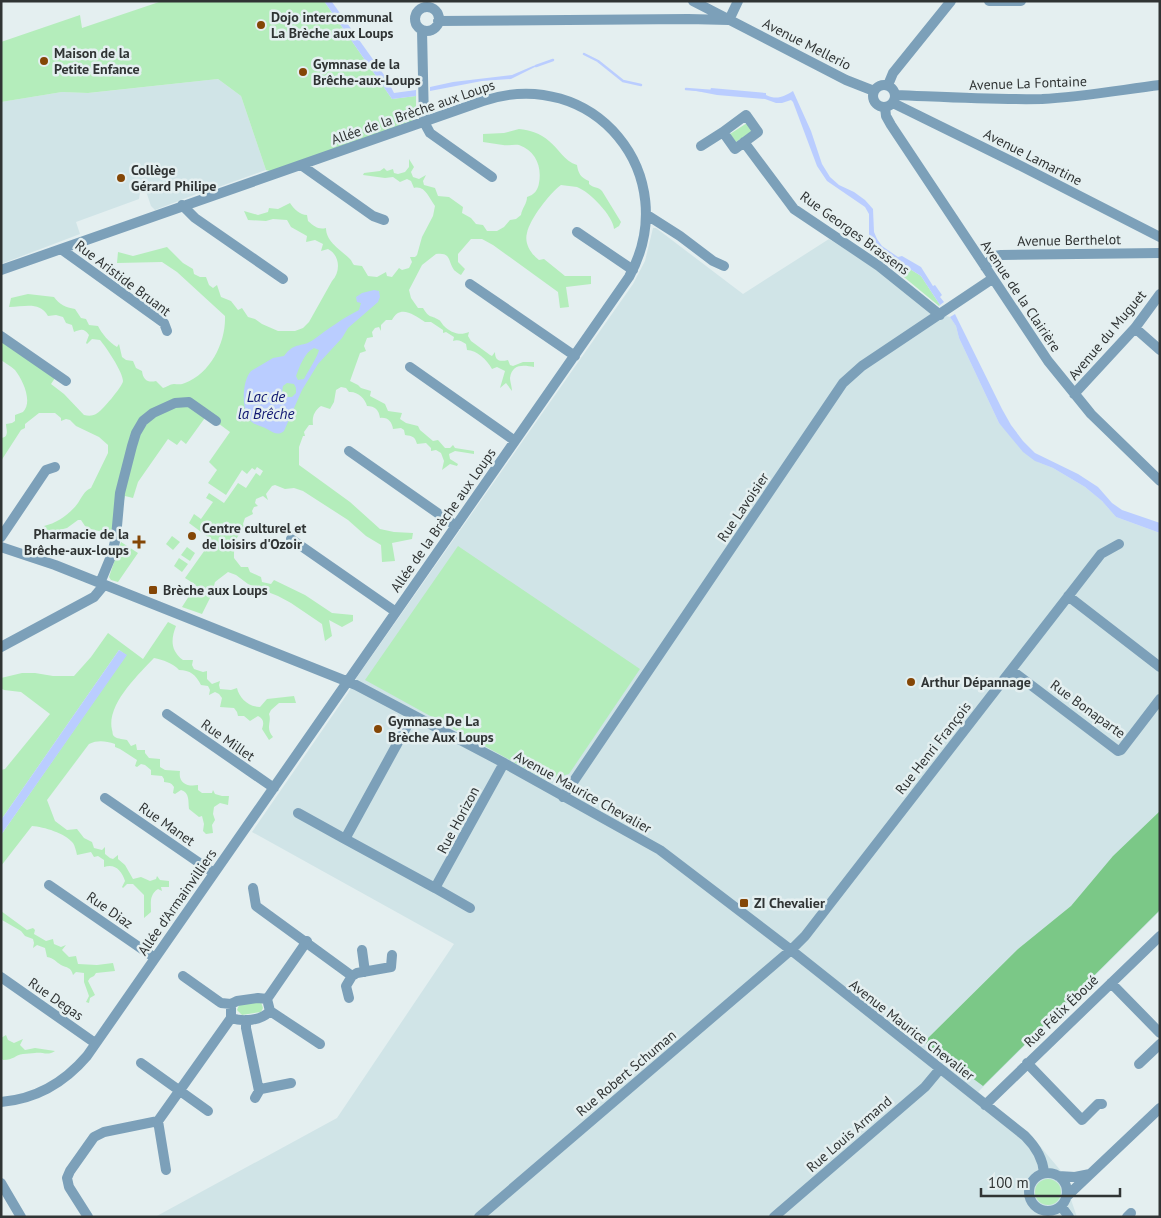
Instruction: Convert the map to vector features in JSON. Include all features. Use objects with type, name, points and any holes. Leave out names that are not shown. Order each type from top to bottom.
[{"type":"street","points":[[438,21],[729,20],[738,1]]},
{"type":"street","points":[[888,85],[893,73],[951,1]]},
{"type":"street","points":[[989,1],[1021,1]]},
{"type":"street","points":[[688,19],[694,2]]},
{"type":"street","name":"Avenue Mellerio","points":[[694,2],[846,80],[874,91]]},
{"type":"street","points":[[422,30],[432,29],[438,21],[438,14],[432,9],[416,6],[415,21],[422,30],[424,122],[430,133],[492,177]]},
{"type":"street","points":[[881,84],[888,85],[893,89],[891,102],[875,102],[874,91],[881,84]]},
{"type":"street","name":"Avenue La Fontaine","points":[[891,102],[1043,99],[1104,94],[1160,85]]},
{"type":"street","name":"Allée de la Brèche aux Loups","points":[[1,270],[492,98],[527,93],[544,95],[573,103],[600,118],[614,131],[626,146],[640,174],[646,196],[647,215],[642,251],[633,270],[348,681]]},
{"type":"street","name":"Avenue Lamartine","points":[[891,102],[1160,237]]},
{"type":"street","name":"Avenue de la Clairière","points":[[891,102],[886,116],[891,125],[1048,361],[1107,431],[1160,481]]},
{"type":"street","points":[[700,146],[746,115],[758,132],[735,149],[723,132]]},
{"type":"street","name":"Rue Georges Brassens","points":[[744,142],[794,209],[879,266],[940,315]]},
{"type":"street","points":[[301,164],[373,216],[384,220]]},
{"type":"street","points":[[182,206],[195,218],[283,279]]},
{"type":"street","points":[[647,215],[680,236],[712,261],[724,266]]},
{"type":"street","points":[[577,232],[633,270]]},
{"type":"street","name":"Rue Aristide Bruant","points":[[61,249],[164,323],[168,331]]},
{"type":"street","name":"Avenue Berthelot","points":[[985,267],[994,256],[1001,255],[1160,253]]},
{"type":"street","name":"Rue Lavoisier","points":[[563,797],[843,383],[856,371],[992,279]]},
{"type":"street","points":[[470,284],[575,356]]},
{"type":"street","name":"Avenue du Muguet","points":[[1074,394],[1135,328],[1160,294]]},
{"type":"street","points":[[1135,328],[1160,350]]},
{"type":"street","points":[[1,336],[66,381]]},
{"type":"street","points":[[410,367],[515,441]]},
{"type":"street","points":[[1,647],[94,597],[102,584],[112,554],[116,537],[120,493],[132,446],[143,421],[153,413],[175,403],[189,402],[216,421]]},
{"type":"street","points":[[349,451],[456,526]]},
{"type":"street","points":[[1,537],[46,470],[55,467]]},
{"type":"street","points":[[291,539],[396,612]]},
{"type":"street","name":"Rue Henri François","points":[[790,950],[805,936],[1101,554],[1119,544]]},
{"type":"street","name":"Avenue Maurice Chevalier","points":[[1,547],[20,552],[370,691],[666,854],[790,950],[1032,1143],[1041,1158],[1044,1173]]},
{"type":"street","points":[[1068,596],[1160,667]]},
{"type":"street","name":"Rue Bonaparte","points":[[1011,670],[1118,751],[1121,750],[1160,699]]},
{"type":"street","name":"Allée d'Armainvilliers","points":[[1,1102],[33,1096],[54,1086],[77,1067],[96,1043],[348,681]]},
{"type":"street","name":"Rue Millet","points":[[167,714],[274,788]]},
{"type":"street","points":[[345,838],[413,715]]},
{"type":"street","name":"Rue Horizon","points":[[436,888],[504,764]]},
{"type":"street","name":"Rue Manet","points":[[105,798],[214,873]]},
{"type":"street","points":[[298,813],[470,908]]},
{"type":"street","name":"Rue Diaz","points":[[49,885],[155,958]]},
{"type":"street","points":[[253,888],[256,906],[352,976]]},
{"type":"street","name":"Rue Félix Éboué","points":[[985,1105],[1159,938]]},
{"type":"street","points":[[307,942],[267,999],[270,1011],[320,1044]]},
{"type":"street","points":[[362,950],[365,972]]},
{"type":"street","name":"Rue Robert Schuman","points":[[479,1217],[790,950]]},
{"type":"street","points":[[348,998],[346,986],[352,976],[358,973],[391,968],[392,955]]},
{"type":"street","points":[[183,976],[221,1003],[231,1004],[237,1001],[258,998],[267,999]]},
{"type":"street","name":"Rue Degas","points":[[1,977],[96,1043]]},
{"type":"street","points":[[1111,983],[1160,1032]]},
{"type":"street","points":[[88,1217],[68,1187],[67,1178],[94,1136],[104,1132],[158,1121],[231,1018],[231,1004]]},
{"type":"street","points":[[231,1018],[240,1021],[246,1020],[266,1016],[270,1011]]},
{"type":"street","points":[[246,1020],[257,1095],[290,1082]]},
{"type":"street","points":[[1139,1064],[1160,1044]]},
{"type":"street","points":[[141,1063],[208,1111]]},
{"type":"street","points":[[1027,1063],[1082,1120],[1098,1104],[1102,1104]]},
{"type":"street","name":"Rue Louis Armand","points":[[774,1217],[925,1087],[940,1069]]},
{"type":"street","points":[[1091,1174],[1058,1176],[1044,1173],[1033,1179],[1028,1191],[1029,1197],[1036,1207],[1048,1214],[1063,1201],[1160,1108]]},
{"type":"street","points":[[158,1121],[166,1170]]},
{"type":"street","points":[[1058,1176],[1066,1185],[1063,1201],[1069,1217]]},
{"type":"street","points":[[1,1183],[21,1217]]},
{"type":"shaded area","name":"Collège Gérard Philipe","points":[[218,79],[241,96],[266,170],[213,189],[206,187],[194,195],[155,210],[151,206],[146,191],[140,192],[139,199],[76,222],[80,234],[1,264],[1,102],[62,92],[89,93]]},
{"type":"shaded area","points":[[653,228],[656,228],[743,294],[829,239],[869,264],[931,312],[950,317],[956,326],[959,338],[999,423],[1038,462],[1053,468],[1085,487],[1102,501],[1116,517],[1160,533],[1160,911],[978,1092],[1029,1133],[1061,1171],[1077,1217],[155,1217],[337,1118],[454,944],[252,832],[348,693],[357,677],[633,284],[645,261]]},
{"type":"green space","points":[[162,1],[324,1],[392,99],[416,96],[416,111],[410,127],[274,172],[266,170],[241,96],[218,79],[88,93],[62,92],[1,102],[1,42],[80,15],[82,28]]},
{"type":"green space","points":[[747,123],[752,131],[736,142],[730,134]]},
{"type":"green space","points":[[519,129],[531,131],[542,136],[553,144],[569,161],[577,165],[582,177],[589,181],[589,184],[602,191],[621,222],[614,229],[605,211],[588,194],[577,187],[561,185],[546,200],[529,227],[526,241],[533,255],[539,260],[544,259],[565,276],[591,276],[591,284],[566,287],[569,307],[560,308],[558,292],[493,245],[482,239],[471,239],[458,254],[458,262],[465,269],[461,275],[454,270],[447,256],[436,254],[422,265],[409,290],[411,298],[418,308],[423,308],[429,315],[439,320],[453,332],[462,334],[469,332],[468,336],[471,341],[492,356],[495,352],[498,360],[508,360],[510,365],[513,366],[523,362],[534,362],[534,367],[516,367],[511,373],[510,378],[512,391],[506,383],[500,388],[505,371],[497,367],[492,369],[481,356],[471,350],[467,350],[466,344],[456,340],[453,341],[454,337],[446,332],[443,333],[443,330],[431,322],[425,322],[407,312],[395,315],[392,320],[386,320],[381,325],[381,331],[379,327],[375,328],[372,332],[373,337],[367,338],[364,346],[366,351],[360,353],[350,381],[361,388],[371,391],[370,396],[385,404],[388,411],[402,413],[400,419],[406,423],[418,426],[433,441],[438,440],[445,448],[450,448],[453,445],[455,448],[474,451],[474,454],[455,451],[449,454],[450,459],[458,464],[457,466],[450,464],[442,470],[444,461],[441,453],[436,450],[431,451],[431,448],[426,443],[417,444],[412,436],[405,435],[404,430],[401,428],[393,429],[389,421],[385,418],[380,418],[376,409],[367,406],[360,396],[341,387],[336,390],[334,402],[330,409],[321,406],[314,414],[313,425],[309,425],[304,432],[305,436],[303,436],[299,447],[299,465],[350,502],[380,529],[413,533],[412,539],[392,543],[395,561],[382,562],[381,545],[366,536],[348,520],[303,491],[294,488],[285,489],[275,485],[266,494],[268,500],[263,496],[256,499],[255,503],[258,506],[254,507],[253,514],[245,518],[243,524],[245,529],[235,542],[234,558],[241,567],[248,567],[250,572],[261,577],[262,582],[271,584],[274,580],[305,595],[332,613],[353,615],[353,621],[342,627],[329,620],[332,636],[325,641],[322,624],[291,603],[248,584],[236,575],[228,572],[215,582],[212,594],[202,614],[182,607],[196,585],[185,578],[212,540],[189,523],[194,514],[201,519],[213,502],[206,498],[209,493],[224,503],[238,483],[246,488],[256,473],[260,476],[263,471],[257,467],[255,470],[252,468],[247,474],[242,470],[226,495],[208,483],[217,470],[209,462],[230,432],[207,415],[186,444],[181,440],[177,445],[168,439],[138,482],[133,498],[125,496],[116,537],[109,538],[99,531],[85,526],[81,520],[67,528],[48,533],[44,526],[54,523],[67,515],[85,492],[91,488],[108,453],[108,445],[99,437],[76,426],[70,420],[61,421],[61,418],[55,413],[39,413],[25,424],[25,428],[21,430],[1,461],[1,438],[7,434],[6,424],[15,421],[15,415],[23,412],[26,408],[27,397],[24,385],[18,374],[1,360],[1,344],[2,342],[55,378],[51,384],[64,394],[84,415],[92,415],[99,412],[116,393],[123,381],[117,366],[100,340],[92,339],[87,344],[89,335],[86,331],[79,330],[74,332],[72,325],[66,323],[63,317],[56,315],[48,316],[40,308],[36,307],[9,307],[11,298],[28,294],[54,297],[63,305],[75,309],[81,318],[86,319],[89,325],[98,326],[106,338],[114,345],[117,347],[119,344],[122,357],[133,361],[136,368],[142,371],[143,377],[146,380],[156,381],[163,388],[173,384],[184,384],[202,372],[215,356],[223,336],[225,316],[177,272],[162,262],[117,263],[118,252],[133,256],[167,247],[183,263],[193,269],[194,274],[206,277],[209,285],[213,288],[217,285],[221,297],[231,301],[238,310],[242,308],[248,317],[278,331],[295,331],[303,328],[309,322],[337,273],[337,259],[328,249],[321,251],[323,244],[315,240],[306,242],[307,236],[291,227],[287,220],[248,220],[244,211],[258,215],[268,212],[269,208],[278,209],[290,203],[297,211],[307,215],[308,221],[314,226],[326,228],[331,242],[354,265],[362,266],[368,276],[377,277],[386,272],[387,276],[392,277],[399,268],[402,270],[409,268],[412,262],[410,257],[417,255],[422,237],[433,216],[435,206],[424,190],[414,188],[411,181],[407,179],[400,182],[393,177],[385,178],[363,175],[364,173],[380,171],[384,168],[387,171],[393,169],[394,173],[398,174],[405,172],[409,167],[409,159],[414,167],[411,172],[413,177],[419,179],[426,175],[423,181],[424,185],[435,188],[438,196],[449,197],[463,207],[462,213],[471,218],[476,224],[483,225],[487,231],[497,231],[510,220],[516,219],[521,215],[527,197],[534,194],[538,188],[540,171],[534,155],[530,151],[519,145],[483,142],[483,134],[504,133]]},
{"type":"green space","points":[[880,250],[921,276],[940,305],[876,254]]},
{"type":"green space","points":[[172,536],[180,542],[173,550],[166,544]]},
{"type":"green space","points":[[121,542],[138,553],[118,582],[111,580],[109,577]]},
{"type":"green space","points":[[458,546],[640,669],[569,774],[546,780],[365,680]]},
{"type":"green space","points":[[187,547],[195,553],[190,561],[181,555]]},
{"type":"green space","points":[[179,558],[188,564],[182,572],[174,566]]},
{"type":"green space","points":[[168,622],[176,626],[173,644],[176,652],[183,660],[193,660],[192,665],[194,669],[203,672],[207,671],[207,679],[212,684],[220,681],[220,689],[231,690],[237,688],[245,701],[256,707],[260,707],[267,699],[294,696],[296,703],[279,703],[271,710],[269,714],[269,728],[273,737],[269,740],[262,729],[263,721],[260,717],[258,716],[250,721],[244,716],[238,716],[234,708],[220,707],[222,698],[219,694],[215,692],[209,695],[210,690],[208,686],[201,685],[192,674],[154,658],[118,701],[111,720],[113,735],[116,738],[127,740],[131,746],[136,744],[137,750],[145,750],[149,758],[160,759],[160,767],[165,770],[180,771],[180,779],[184,783],[187,785],[198,785],[198,790],[202,793],[212,793],[213,790],[215,794],[229,796],[228,805],[220,803],[214,807],[213,833],[206,834],[203,831],[202,816],[199,817],[189,809],[188,798],[184,791],[181,790],[175,794],[173,793],[174,787],[171,783],[164,782],[162,776],[151,775],[151,770],[145,765],[135,766],[137,760],[115,747],[115,744],[108,742],[99,741],[89,744],[47,800],[55,821],[67,830],[77,829],[84,838],[92,842],[94,848],[102,850],[105,847],[105,854],[110,858],[113,859],[118,855],[118,859],[125,865],[133,879],[141,877],[150,881],[156,879],[157,876],[160,880],[169,881],[169,887],[161,887],[162,891],[158,889],[153,894],[151,912],[144,918],[144,895],[133,884],[127,884],[122,887],[125,881],[118,869],[112,866],[104,867],[104,860],[98,856],[94,857],[91,852],[77,855],[73,843],[65,836],[54,831],[32,826],[1,866],[1,835],[126,655],[119,650],[1,820],[1,770],[5,769],[50,714],[21,692],[1,688],[1,678],[22,673],[74,676],[91,657],[108,633],[143,659]]},
{"type":"green space","points":[[1160,811],[1160,910],[983,1086],[924,1042],[1018,949],[1071,906],[1113,856]]},
{"type":"green space","points":[[1,911],[27,930],[33,928],[35,930],[34,934],[46,941],[53,939],[54,944],[61,947],[66,945],[62,950],[69,957],[76,956],[78,964],[97,965],[113,963],[115,971],[96,973],[90,978],[88,981],[95,995],[90,998],[89,1003],[86,1002],[89,996],[84,982],[84,973],[76,972],[73,975],[71,970],[47,957],[45,948],[37,945],[33,948],[33,939],[25,936],[21,931],[2,920]]},
{"type":"green space","points":[[261,1002],[263,1008],[261,1012],[242,1015],[237,1010],[239,1005]]},
{"type":"green space","points":[[6,1035],[8,1040],[14,1043],[23,1039],[20,1045],[25,1050],[35,1048],[55,1051],[48,1054],[23,1054],[3,1060],[1,1058],[1,1038]]},
{"type":"green space","points":[[1048,1179],[1057,1183],[1061,1192],[1057,1201],[1048,1205],[1039,1201],[1035,1192],[1039,1183]]},
{"type":"water","points":[[324,1],[332,2],[387,79],[394,93],[416,90],[416,96],[392,99]]},
{"type":"water","points":[[541,64],[511,79],[482,81],[430,91],[430,87],[453,82],[512,75]]},
{"type":"water","points":[[711,88],[766,93],[770,97],[777,98],[793,91],[811,131],[822,164],[830,177],[839,185],[865,200],[873,209],[874,232],[882,246],[898,257],[902,256],[921,267],[933,286],[935,285],[942,295],[940,297],[944,302],[940,305],[921,276],[880,250],[874,244],[869,234],[869,214],[865,207],[827,181],[817,166],[791,100],[776,103],[765,99],[717,95],[686,89],[710,91]]},
{"type":"water","name":"Lac de la Brêche","points":[[374,290],[379,291],[380,297],[378,302],[348,328],[342,338],[318,364],[302,390],[284,431],[276,433],[251,422],[245,409],[244,388],[251,371],[273,358],[284,356],[295,346],[309,342],[359,310],[361,303],[357,302],[356,297],[362,293]],"holes":[[[314,348],[319,350],[316,357],[304,379],[298,380],[296,376],[303,360]],[[287,383],[294,384],[296,388],[296,393],[292,397],[287,397],[282,392],[283,386]]]},
{"type":"water","points":[[955,314],[1002,409],[1023,441],[1035,453],[1078,474],[1098,487],[1112,503],[1122,510],[1160,523],[1160,533],[1116,517],[1102,501],[1085,487],[1053,468],[1035,461],[1023,452],[999,423],[959,338],[956,326],[950,317]]},
{"type":"water","points":[[119,650],[127,655],[1,835],[1,820]]},
{"type":"waterway","points":[[584,54],[598,61],[623,81],[641,85]]},
{"type":"waterway","points":[[536,66],[553,60]]},
{"type":"waterway","points":[[686,89],[712,91]]},
{"type":"place","name":"Dojo intercommunal La Brèche aux Loups","points":[[261,25]]},
{"type":"place","name":"Maison de la Petite Enfance","points":[[44,61]]},
{"type":"place","name":"Gymnase de la Brêche-aux-Loups","points":[[303,72]]},
{"type":"place","name":"Collège Gérard Philipe","points":[[121,178]]},
{"type":"place","name":"Centre culturel et de loisirs d'Ozoir","points":[[192,536]]},
{"type":"place","name":"Pharmacie de la Brêche-aux-loups","points":[[139,542]]},
{"type":"place","name":"Brèche aux Loups","points":[[153,590]]},
{"type":"place","name":"Arthur Dépannage","points":[[911,682]]},
{"type":"place","name":"Gymnase De La Brèche Aux Loups","points":[[378,729]]},
{"type":"place","name":"ZI Chevalier","points":[[744,903]]}]
